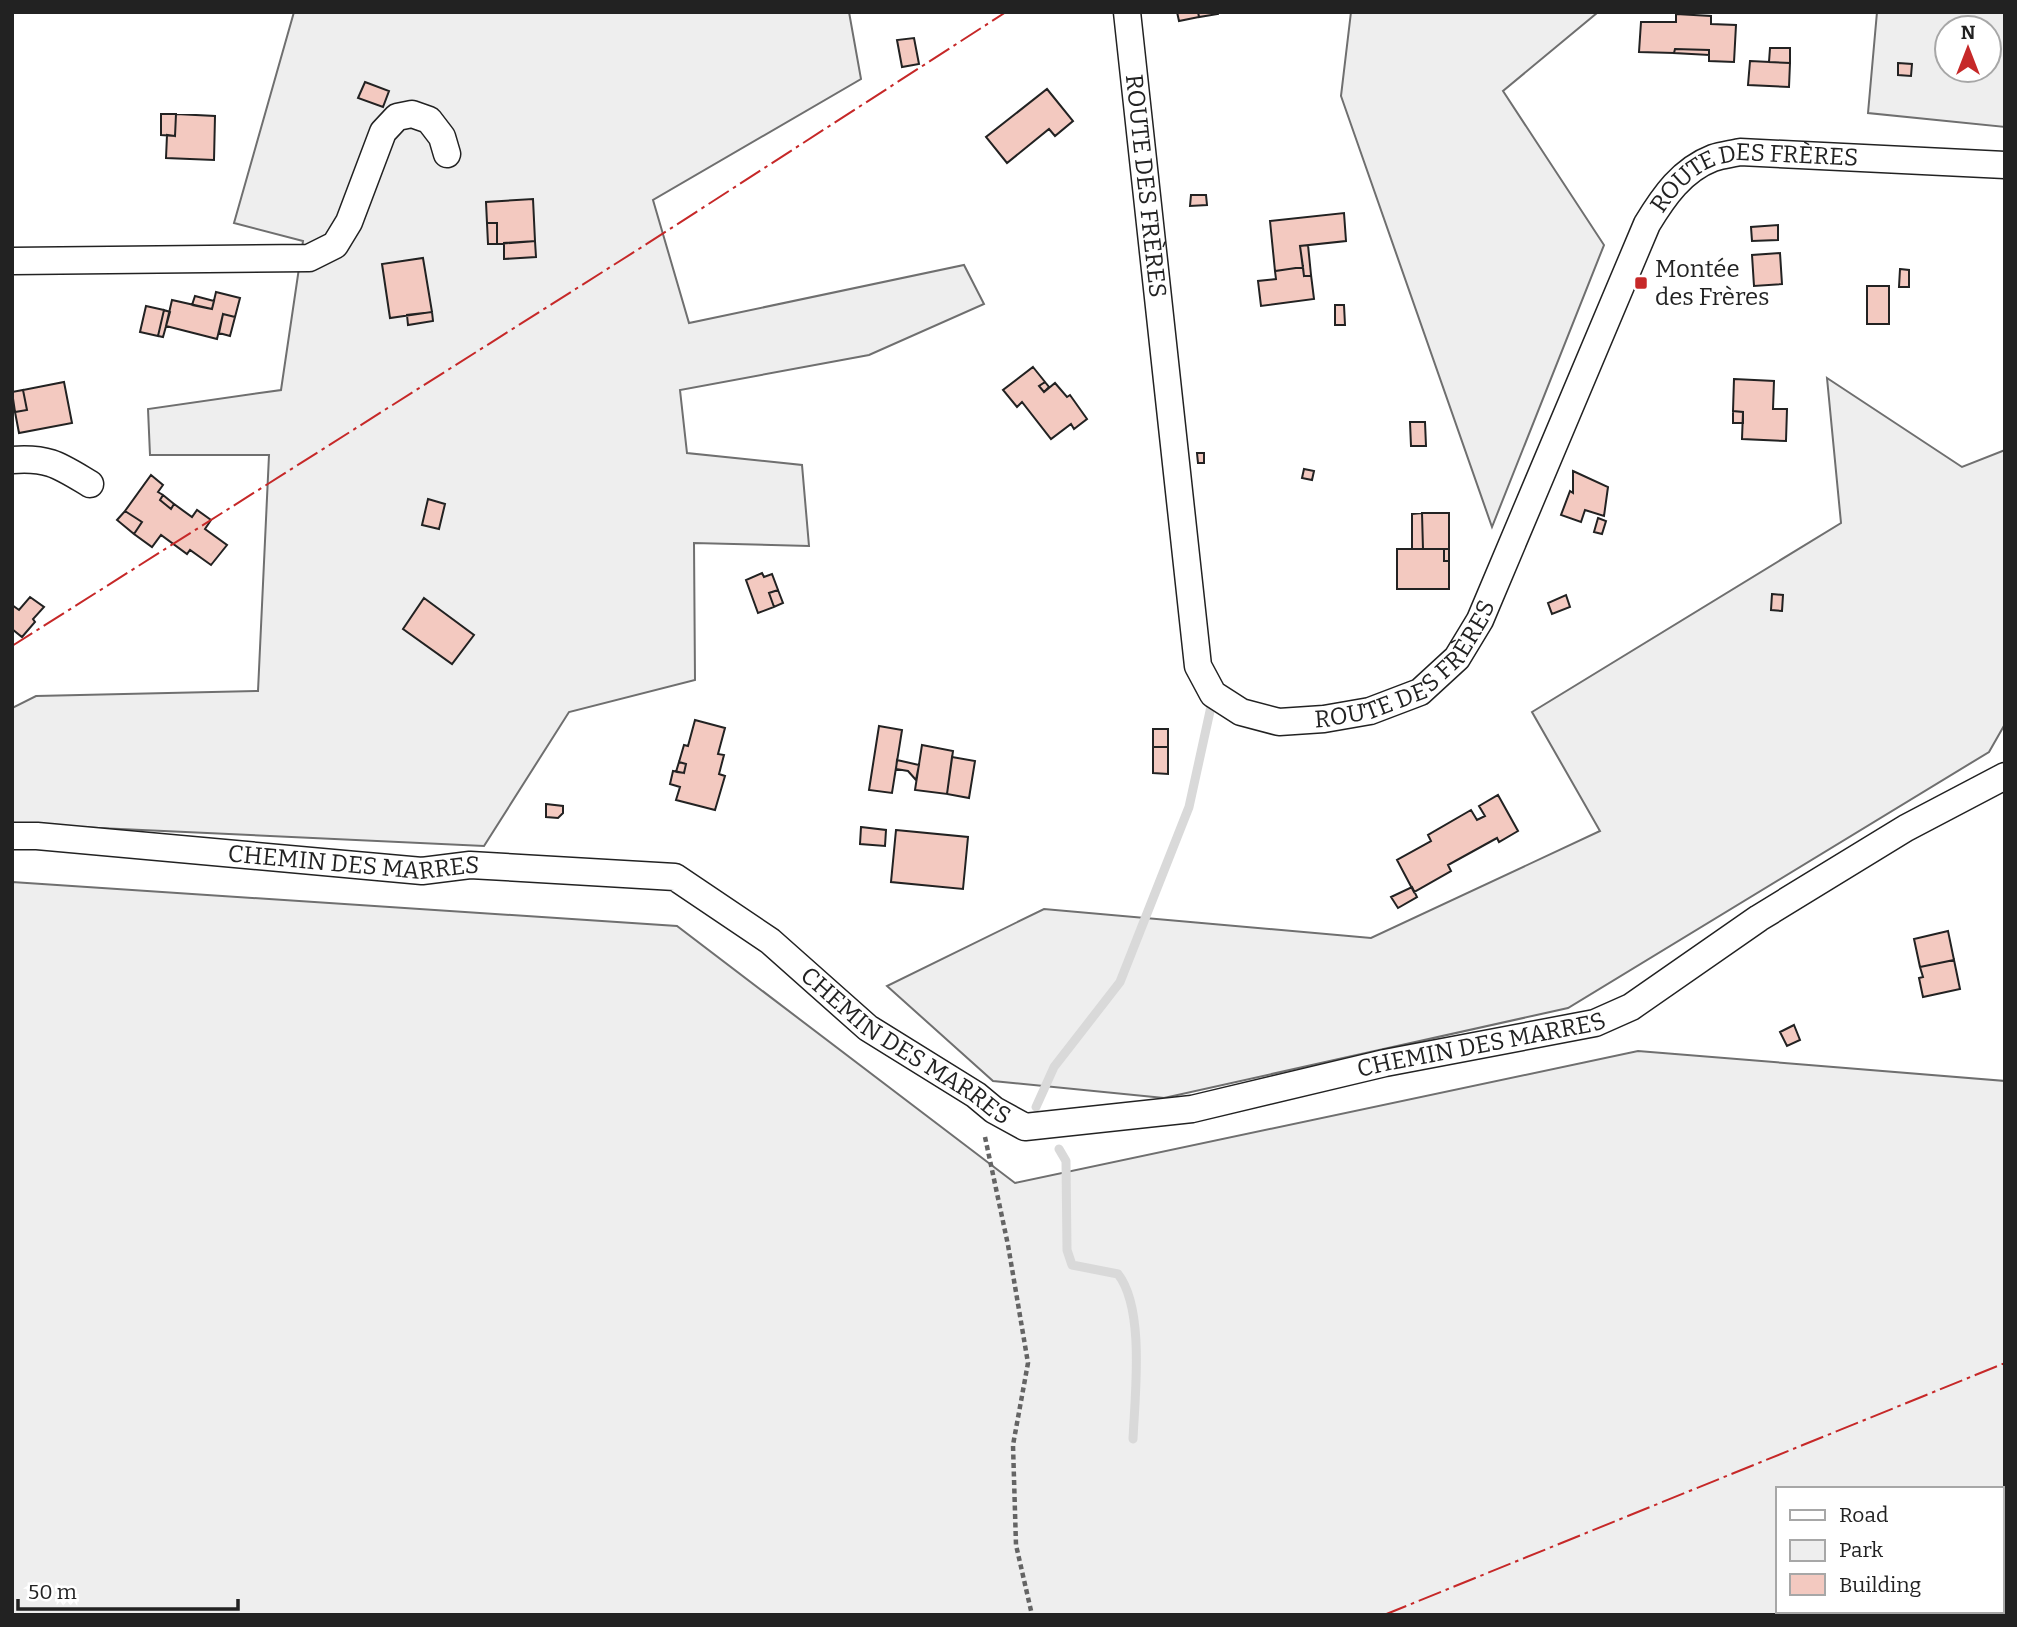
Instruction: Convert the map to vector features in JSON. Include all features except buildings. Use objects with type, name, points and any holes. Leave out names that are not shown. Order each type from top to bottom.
[{"type":"street","name":"ROUTE DES FRÈRES","points":[[1127,12],[1198,666],[1213,694],[1241,712],[1279,722],[1324,719],[1370,711],[1420,692],[1457,657],[1480,620],[1647,224],[1670,188],[1689,170],[1713,158],[1741,152],[2005,165]]},
{"type":"street","points":[[12,261],[309,258],[335,245],[349,222],[383,132],[397,117],[412,114],[429,120],[442,136],[447,154]]},
{"type":"street","points":[[12,460],[31,458],[54,462],[90,484]]},
{"type":"street","name":"CHEMIN DES MARRES","points":[[12,836],[37,836],[422,871],[470,865],[675,877],[770,941],[868,1028],[976,1095],[994,1110],[1025,1127],[1179,1110],[1385,1063],[1595,1023],[1631,1007],[1759,918],[1906,828],[2005,776]]},
{"type":"path","points":[[976,1095],[1008,1245],[1028,1363],[1013,1445],[1016,1545],[1032,1615]]},
{"type":"green space","points":[[294,12],[849,12],[861,79],[653,200],[689,323],[964,265],[984,304],[869,355],[680,390],[687,453],[802,465],[809,546],[694,543],[695,680],[569,712],[484,846],[12,824],[12,708],[36,696],[258,691],[269,455],[150,455],[148,409],[281,390],[303,241],[234,223]]},
{"type":"green space","points":[[1351,12],[1606,12],[1597,13],[1503,91],[1604,245],[1492,527],[1341,96]]},
{"type":"green space","points":[[1877,12],[2005,12],[2005,127],[1868,113]]},
{"type":"green space","points":[[1827,378],[1962,467],[2005,450],[2005,724],[1989,752],[1568,1008],[1164,1098],[993,1081],[887,986],[1044,909],[1371,938],[1600,831],[1532,712],[1841,523]]},
{"type":"green space","points":[[12,882],[677,926],[1015,1183],[1638,1051],[2005,1081],[2005,1615],[12,1615]]},
{"type":"waterway","points":[[1036,1107],[1054,1067],[1120,982],[1189,807],[1212,702]]},
{"type":"waterway","points":[[1059,1149],[1066,1161],[1067,1250],[1072,1265],[1118,1274],[1132,1308],[1136,1353],[1133,1439]]},
{"type":"power","points":[[12,646],[642,247],[1006,12]]},
{"type":"power","points":[[1384,1615],[2005,1363]]},
{"type":"place","name":"Montée des Frères","points":[[1641,283]]}]
